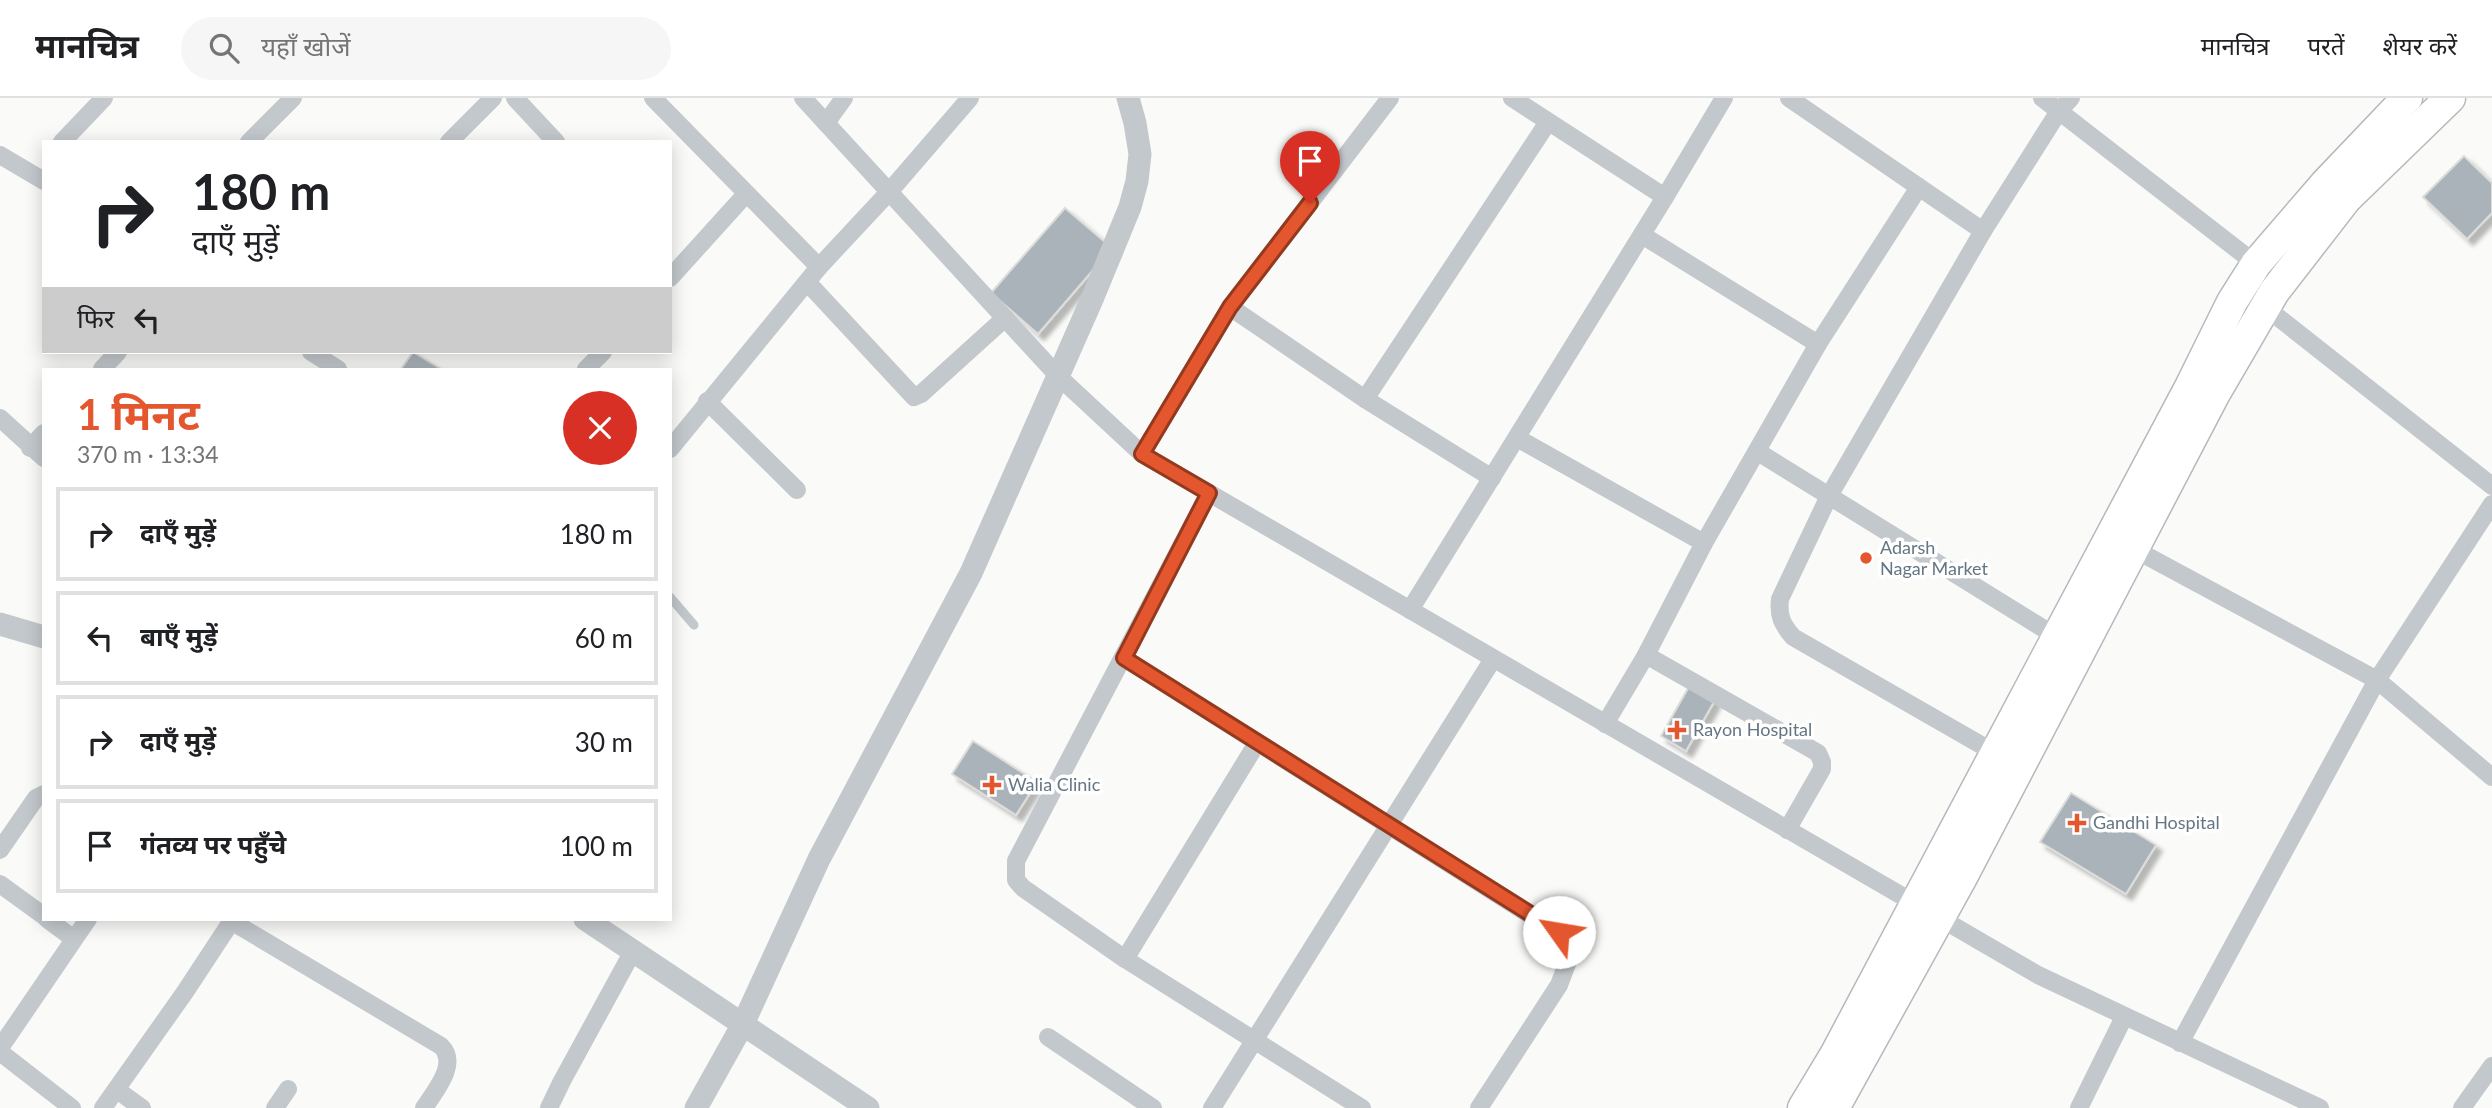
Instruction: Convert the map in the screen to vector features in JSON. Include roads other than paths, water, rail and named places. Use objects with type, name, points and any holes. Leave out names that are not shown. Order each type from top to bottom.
[{"type":"highway","points":[[1834,1108],[1927,912],[1995,753],[2232,302],[2256,264],[2325,184],[2407,98]]},
{"type":"highway","points":[[1803,1108],[1927,912],[2134,549],[2214,395],[2274,292],[2347,199],[2451,98]]},
{"type":"street","points":[[64,140],[104,98]]},
{"type":"street","points":[[252,140],[293,98]]},
{"type":"street","points":[[451,140],[493,98]]},
{"type":"street","points":[[515,98],[554,140]]},
{"type":"street","points":[[653,98],[819,267]]},
{"type":"street","points":[[803,98],[1058,376],[1142,454],[2038,975],[2320,1108]]},
{"type":"street","points":[[825,123],[844,98]]},
{"type":"street","points":[[672,446],[819,267],[889,192],[970,98]]},
{"type":"street","points":[[696,1108],[743,1024],[819,859],[971,573],[1058,376],[1130,207],[1137,181],[1140,154],[1128,98]]},
{"type":"street","points":[[1142,454],[1230,307],[1390,98]]},
{"type":"street","points":[[1512,98],[1665,197]]},
{"type":"street","points":[[1410,611],[1724,98]]},
{"type":"street","points":[[1789,98],[1983,231]]},
{"type":"street","points":[[2042,98],[2065,105],[2256,264]]},
{"type":"street","points":[[1995,753],[1793,637],[1783,625],[1778,613],[1780,599],[1829,496],[1983,231],[2065,105]]},
{"type":"street","points":[[1365,399],[1548,122]]},
{"type":"street","points":[[4,163],[40,172]]},
{"type":"street","points":[[1605,724],[1646,655],[1704,543],[1818,344],[1919,187]]},
{"type":"street","points":[[672,271],[746,194]]},
{"type":"street","points":[[1642,235],[1818,344]]},
{"type":"street","points":[[808,283],[914,397],[921,394],[1005,318]]},
{"type":"street","points":[[1230,307],[1365,399],[1492,478]]},
{"type":"street","points":[[2265,307],[2492,486]]},
{"type":"street","points":[[103,368],[116,354]]},
{"type":"street","points":[[314,354],[330,367]]},
{"type":"street","points":[[707,401],[797,490]]},
{"type":"street","points":[[0,418],[37,453]]},
{"type":"street","points":[[1517,438],[1704,543]]},
{"type":"street","points":[[1758,452],[2057,636]]},
{"type":"street","points":[[1209,493],[1016,861],[1016,880],[1023,888],[1125,959],[1362,1108]]},
{"type":"street","points":[[2179,1043],[2377,680],[2492,504]]},
{"type":"street","points":[[2134,549],[2377,680],[2492,777]]},
{"type":"street","points":[[0,624],[42,635]]},
{"type":"street","points":[[1646,655],[1818,753],[1822,769],[1787,830]]},
{"type":"street","points":[[1124,658],[1569,939],[1573,948],[1559,985],[1479,1108]]},
{"type":"street","points":[[1212,1108],[1493,659]]},
{"type":"street","points":[[1125,959],[1257,743]]},
{"type":"street","points":[[0,850],[36,798],[42,795]]},
{"type":"street","points":[[0,884],[42,916]]},
{"type":"street","points":[[49,921],[74,939]]},
{"type":"street","points":[[72,1108],[0,1050],[87,921]]},
{"type":"street","points":[[103,1108],[231,921]]},
{"type":"street","points":[[234,921],[441,1046],[448,1055],[449,1064],[424,1108]]},
{"type":"street","points":[[588,921],[743,1024],[858,1105]]},
{"type":"street","points":[[549,1108],[634,951]]},
{"type":"street","points":[[2079,1108],[2124,1017]]},
{"type":"street","points":[[1048,1037],[1153,1108]]},
{"type":"street","points":[[2462,1108],[2492,1066]]},
{"type":"street","points":[[275,1108],[288,1089]]},
{"type":"street","points":[[117,1090],[142,1108]]},
{"type":"lane","points":[[672,599],[694,625]]},
{"type":"place","name":"Adarsh Nagar Market","points":[[1866,558]]},
{"type":"place","name":"Rayon Hospital","points":[[1677,730]]},
{"type":"place","name":"Walia Clinic","points":[[992,785]]},
{"type":"place","name":"Gandhi Hospital","points":[[2077,823]]}]
